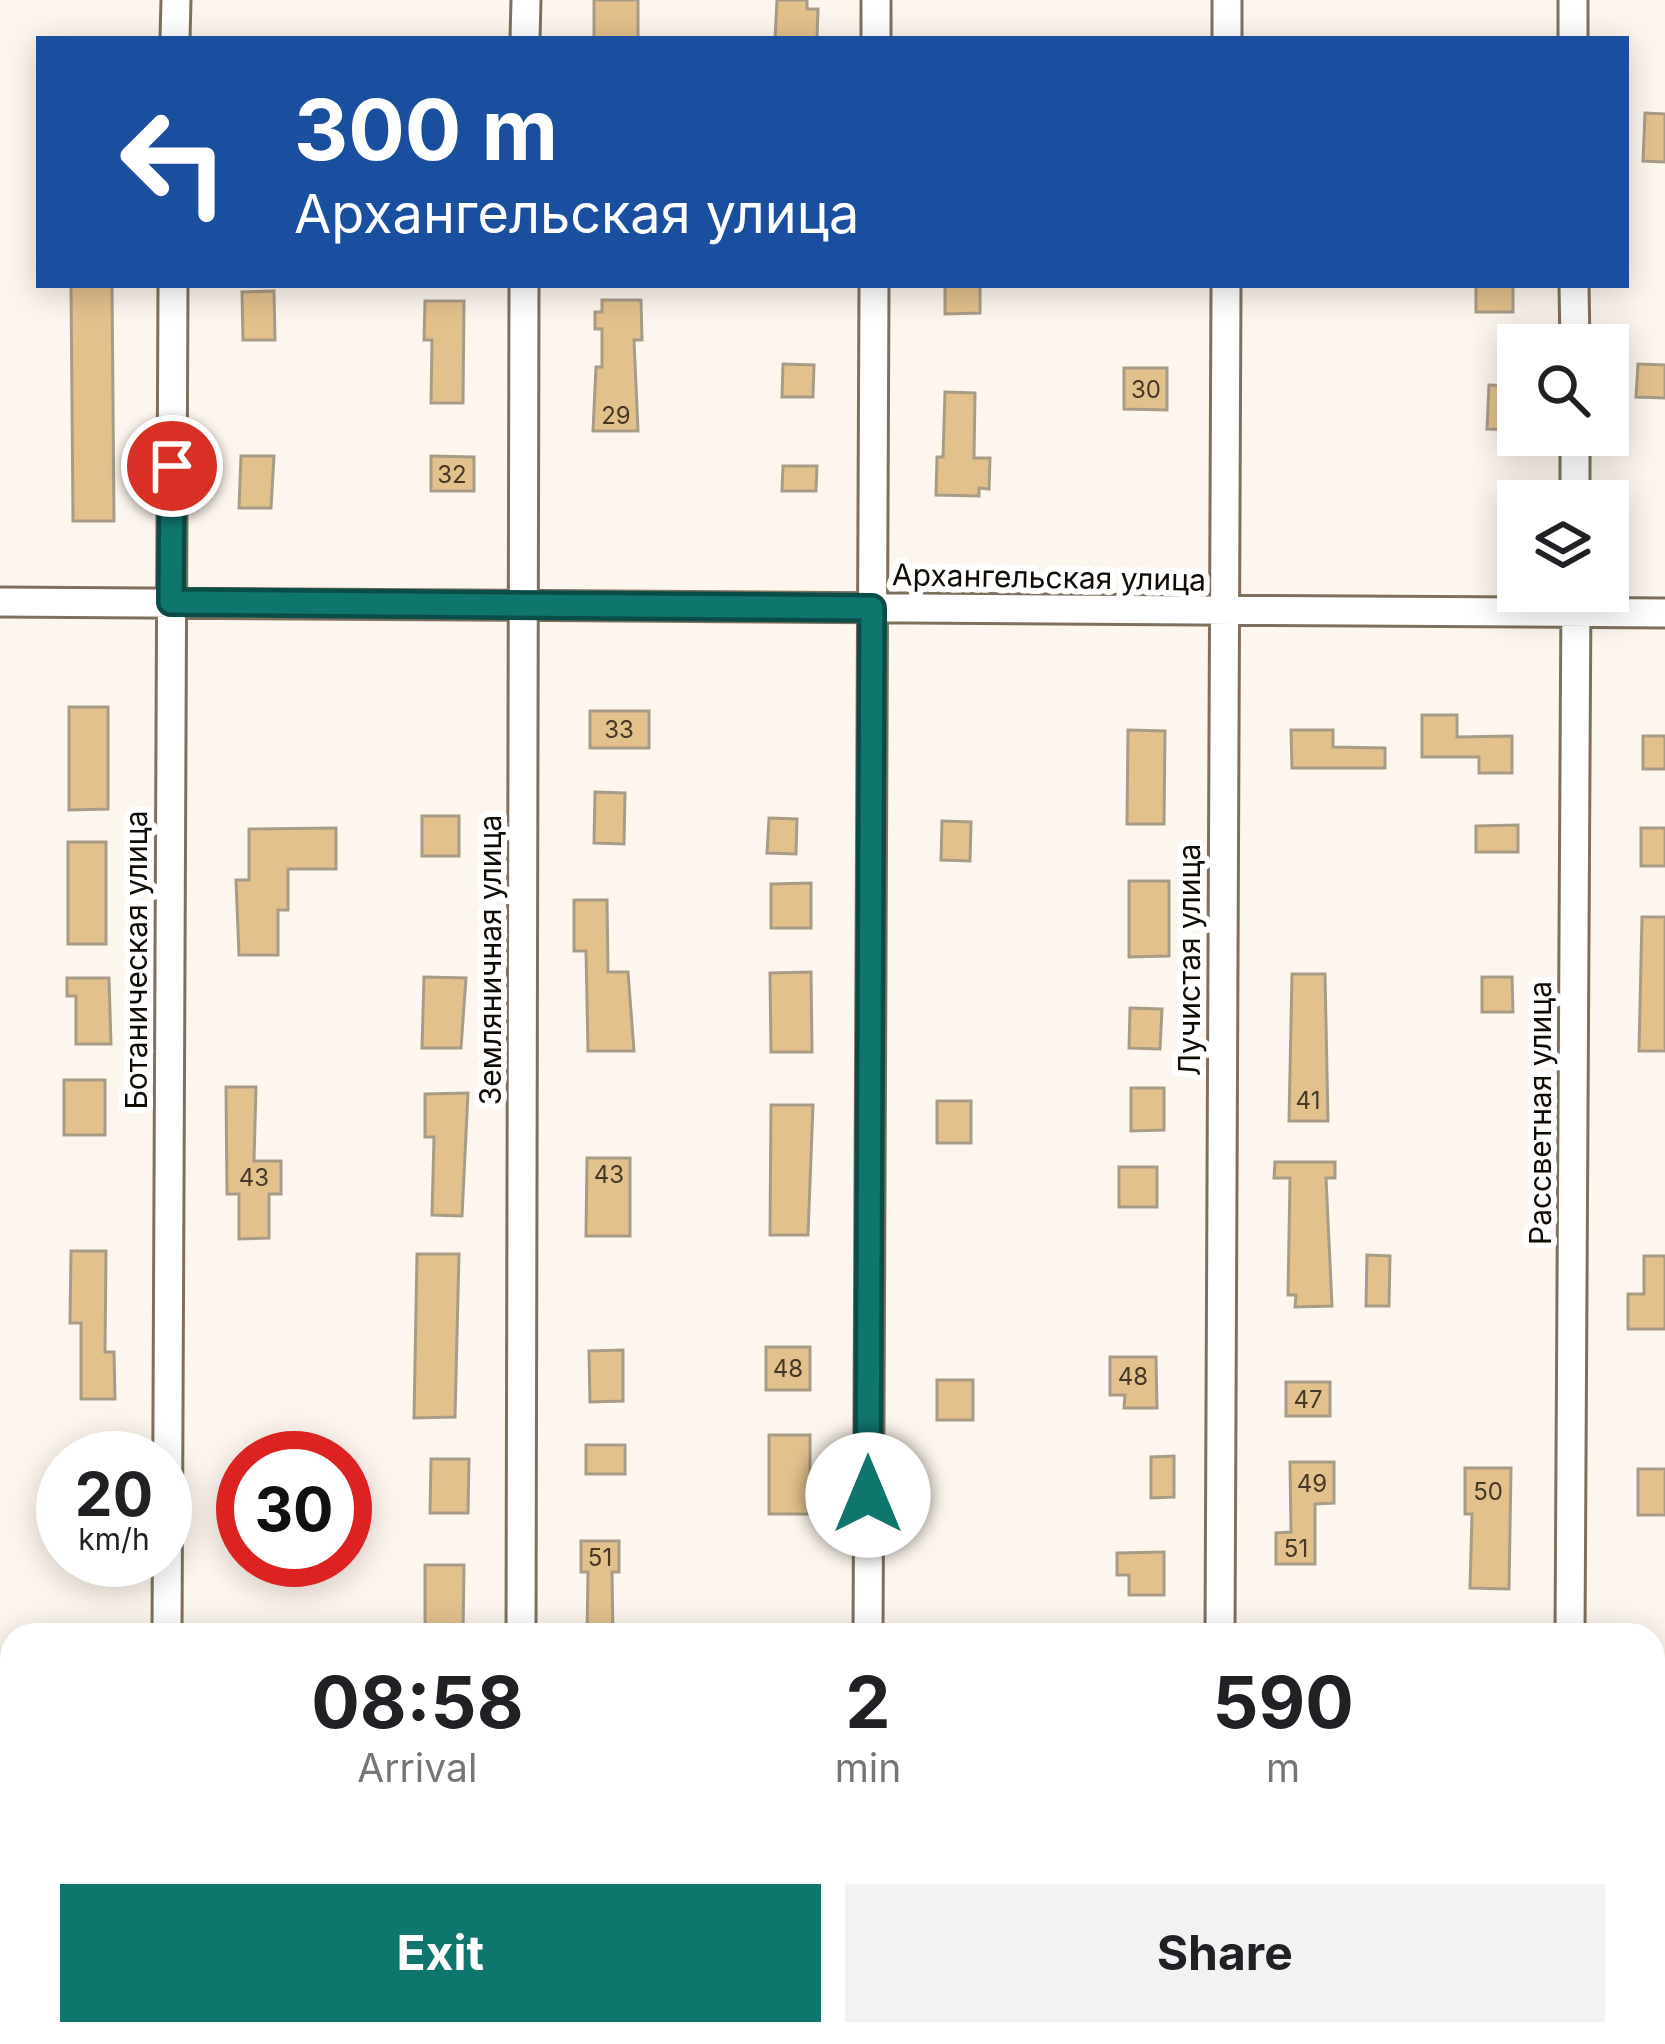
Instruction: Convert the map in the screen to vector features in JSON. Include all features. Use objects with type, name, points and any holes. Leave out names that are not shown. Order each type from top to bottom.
[{"type":"street","points":[[176,0],[176,36]]},
{"type":"street","points":[[525,36],[526,0]]},
{"type":"street","points":[[876,0],[876,36]]},
{"type":"street","points":[[1227,0],[1227,36]]},
{"type":"street","points":[[1573,0],[1573,36]]},
{"type":"street","name":"Ботаническая улица","points":[[167,1623],[173,288]]},
{"type":"street","name":"Земляничная улица","points":[[521,1623],[524,288]]},
{"type":"street","points":[[868,1623],[874,288]]},
{"type":"street","name":"Лучистая улица","points":[[1220,1623],[1226,288]]},
{"type":"street","points":[[1574,288],[1575,324]]},
{"type":"street","name":"Архангельская улица","points":[[0,602],[1224,612],[1497,604]]},
{"type":"street","name":"Архангельская улица","points":[[1629,609],[1665,613]]},
{"type":"street","name":"Рассветная улица","points":[[1570,1623],[1576,612]]},
{"type":"building","points":[[594,0],[638,0],[638,36],[594,36]]},
{"type":"building","points":[[777,0],[807,0],[807,9],[818,9],[817,36],[775,36]]},
{"type":"building","points":[[1645,113],[1665,114],[1665,162],[1643,161]]},
{"type":"building","points":[[71,288],[112,288],[114,521],[73,521]]},
{"type":"building","points":[[945,288],[980,288],[980,313],[945,314]]},
{"type":"building","points":[[1476,288],[1513,288],[1513,312],[1476,312]]},
{"type":"building","points":[[274,291],[275,340],[243,340],[242,292]]},
{"type":"building","points":[[602,300],[641,300],[642,340],[634,340],[638,431],[593,431],[596,367],[602,367],[602,329],[595,329],[595,312],[602,312]]},
{"type":"building","points":[[425,301],[464,301],[463,403],[431,403],[432,340],[424,340]]},
{"type":"building","points":[[783,364],[814,365],[813,397],[782,397]]},
{"type":"building","points":[[1638,364],[1665,365],[1665,398],[1636,397]]},
{"type":"building","points":[[1124,368],[1167,368],[1167,410],[1124,409]]},
{"type":"building","points":[[1489,385],[1497,385],[1497,429],[1487,429]]},
{"type":"building","points":[[945,392],[975,393],[974,458],[990,458],[989,489],[979,488],[979,496],[936,495],[937,457],[943,457]]},
{"type":"building","points":[[241,456],[274,456],[271,508],[239,508]]},
{"type":"building","points":[[431,456],[474,457],[474,491],[431,491]]},
{"type":"building","points":[[783,466],[817,466],[816,491],[782,491]]},
{"type":"building","points":[[69,707],[108,707],[108,809],[69,810]]},
{"type":"building","points":[[590,711],[649,711],[649,748],[590,748]]},
{"type":"building","points":[[1422,715],[1457,715],[1457,737],[1512,736],[1512,773],[1479,773],[1479,757],[1422,757]]},
{"type":"building","points":[[1128,730],[1165,731],[1164,824],[1127,824]]},
{"type":"building","points":[[1291,730],[1333,730],[1333,747],[1385,748],[1385,768],[1292,768]]},
{"type":"building","points":[[1643,736],[1665,736],[1665,769],[1643,769]]},
{"type":"building","points":[[595,792],[625,793],[624,844],[594,843]]},
{"type":"building","points":[[422,816],[459,816],[459,856],[422,856]]},
{"type":"building","points":[[769,818],[797,819],[796,854],[767,853]]},
{"type":"building","points":[[942,821],[971,822],[970,861],[941,860]]},
{"type":"building","points":[[1518,825],[1518,852],[1476,852],[1476,826]]},
{"type":"building","points":[[336,828],[336,869],[288,869],[288,910],[278,910],[278,955],[239,955],[236,880],[249,880],[249,829]]},
{"type":"building","points":[[1641,828],[1665,828],[1665,866],[1641,866]]},
{"type":"building","points":[[68,842],[106,842],[106,944],[68,944]]},
{"type":"building","points":[[1129,881],[1169,881],[1169,956],[1129,957]]},
{"type":"building","points":[[811,883],[811,928],[771,928],[771,884]]},
{"type":"building","points":[[574,900],[607,900],[608,972],[628,972],[634,1051],[588,1051],[586,951],[574,951]]},
{"type":"building","points":[[1642,917],[1665,917],[1665,1051],[1639,1051]]},
{"type":"building","points":[[811,972],[812,1052],[771,1052],[770,973]]},
{"type":"building","points":[[1292,974],[1325,974],[1328,1121],[1289,1121]]},
{"type":"building","points":[[424,977],[466,978],[461,1048],[422,1048]]},
{"type":"building","points":[[1482,977],[1512,977],[1513,1012],[1482,1012]]},
{"type":"building","points":[[67,978],[109,978],[111,1044],[76,1044],[76,996],[67,996]]},
{"type":"building","points":[[1130,1008],[1162,1009],[1160,1049],[1129,1048]]},
{"type":"building","points":[[64,1080],[105,1080],[105,1135],[64,1135]]},
{"type":"building","points":[[226,1087],[256,1087],[254,1161],[281,1161],[281,1194],[269,1194],[269,1238],[239,1239],[239,1194],[227,1194]]},
{"type":"building","points":[[1131,1088],[1164,1088],[1164,1130],[1131,1131]]},
{"type":"building","points":[[468,1093],[462,1216],[432,1215],[434,1137],[425,1137],[425,1094]]},
{"type":"building","points":[[937,1101],[971,1101],[971,1143],[937,1143]]},
{"type":"building","points":[[771,1105],[813,1105],[808,1235],[770,1235]]},
{"type":"building","points":[[587,1158],[630,1158],[630,1236],[586,1236]]},
{"type":"building","points":[[1275,1162],[1335,1162],[1335,1178],[1326,1178],[1332,1306],[1295,1307],[1296,1295],[1288,1295],[1290,1178],[1274,1178]]},
{"type":"building","points":[[1119,1167],[1157,1167],[1157,1207],[1119,1207]]},
{"type":"building","points":[[71,1251],[106,1251],[105,1352],[114,1352],[115,1399],[81,1399],[81,1323],[70,1323]]},
{"type":"building","points":[[417,1254],[459,1254],[455,1417],[414,1418]]},
{"type":"building","points":[[1367,1255],[1390,1256],[1389,1306],[1366,1306]]},
{"type":"building","points":[[1644,1256],[1665,1256],[1665,1329],[1628,1329],[1628,1294],[1644,1294]]},
{"type":"building","points":[[766,1347],[810,1347],[810,1390],[766,1390]]},
{"type":"building","points":[[623,1350],[623,1401],[590,1402],[589,1351]]},
{"type":"building","points":[[1110,1357],[1156,1357],[1157,1408],[1124,1408],[1125,1395],[1110,1395]]},
{"type":"building","points":[[937,1380],[973,1380],[973,1420],[937,1420]]},
{"type":"building","points":[[1286,1382],[1330,1382],[1330,1416],[1286,1416]]},
{"type":"building","points":[[769,1435],[810,1435],[810,1514],[769,1514]]},
{"type":"building","points":[[586,1445],[625,1445],[625,1474],[586,1474]]},
{"type":"building","points":[[1174,1456],[1174,1497],[1151,1498],[1151,1457]]},
{"type":"building","points":[[431,1459],[469,1459],[468,1513],[430,1513]]},
{"type":"building","points":[[1290,1462],[1334,1462],[1334,1503],[1315,1504],[1315,1564],[1276,1564],[1276,1533],[1291,1532]]},
{"type":"building","points":[[1465,1468],[1511,1468],[1509,1589],[1470,1588],[1472,1514],[1465,1514]]},
{"type":"building","points":[[1638,1469],[1665,1469],[1665,1515],[1638,1515]]},
{"type":"building","points":[[581,1541],[619,1541],[619,1572],[612,1572],[613,1623],[587,1623],[588,1572],[581,1572]]},
{"type":"building","points":[[1164,1552],[1164,1595],[1129,1595],[1129,1575],[1117,1575],[1117,1553]]},
{"type":"building","points":[[425,1565],[464,1565],[463,1623],[425,1623]]},
{"type":"route","points":[[172,466],[171,602],[872,608],[868,1495]]}]
